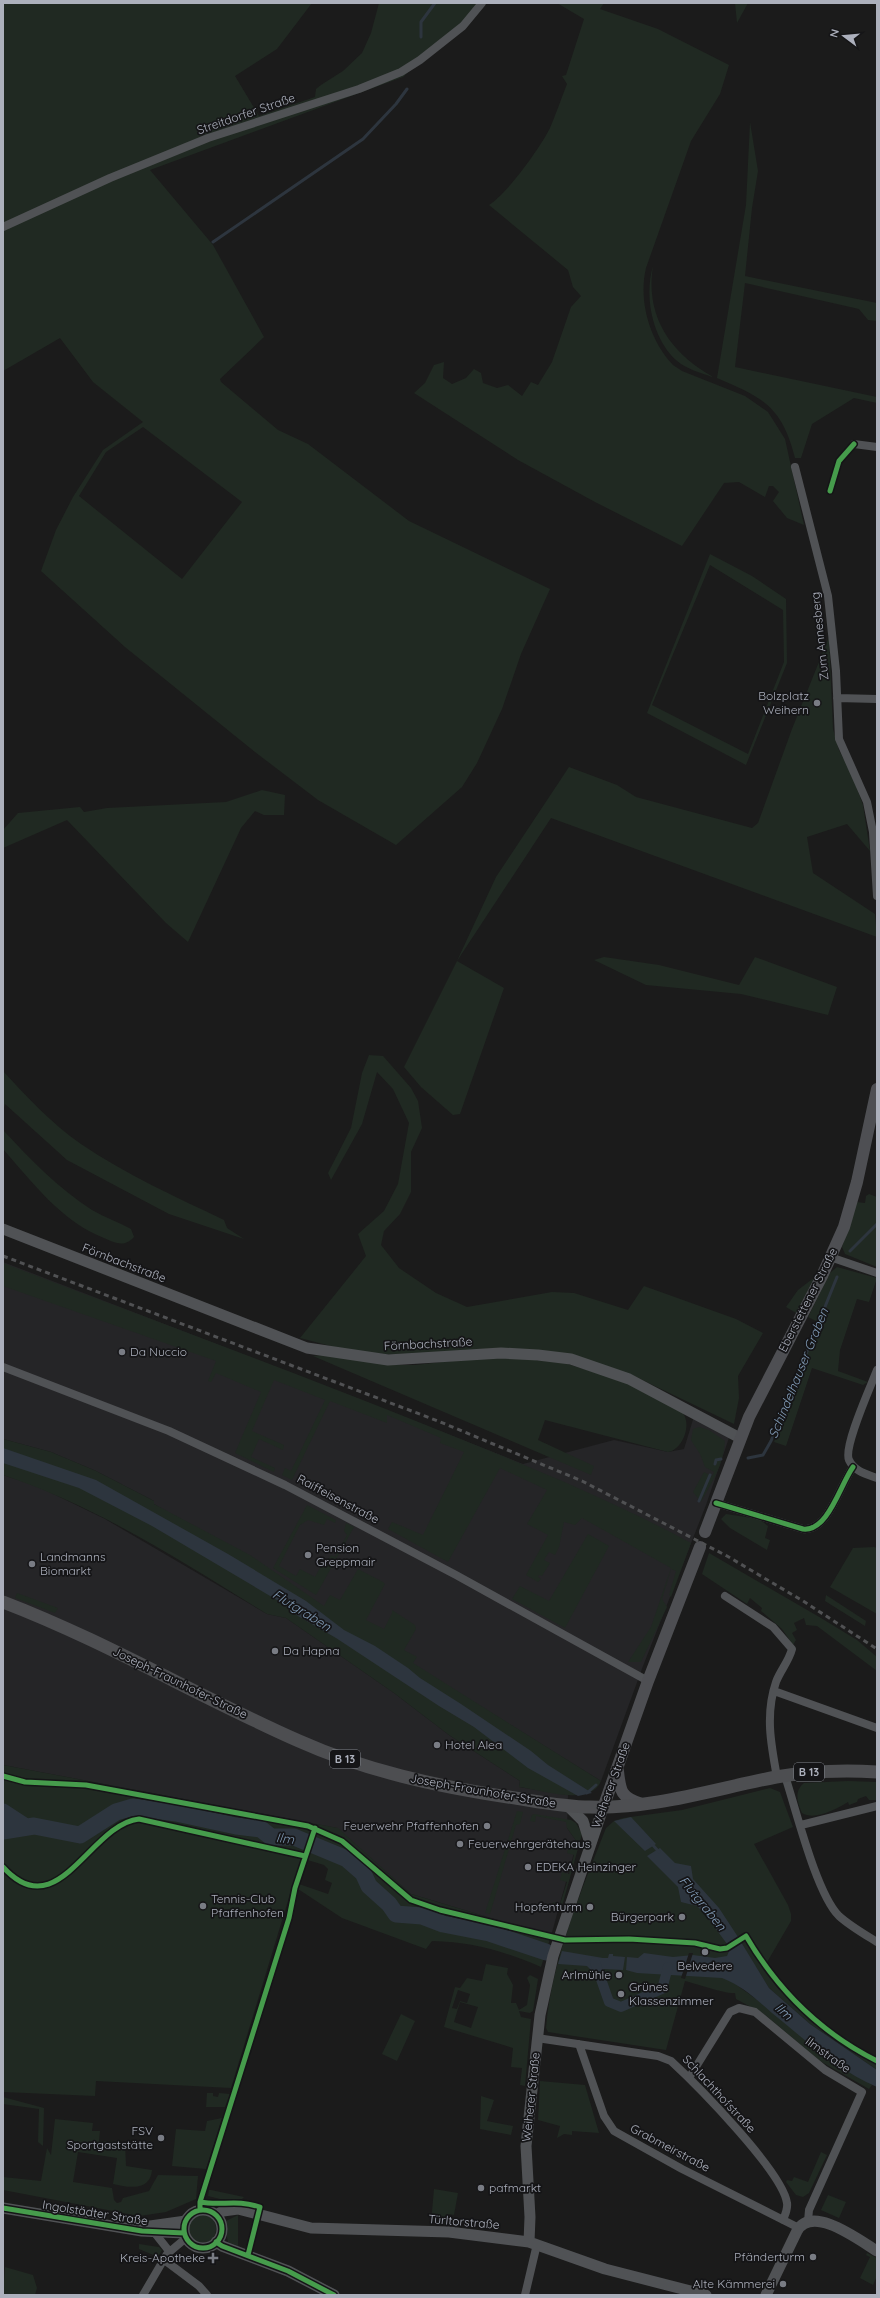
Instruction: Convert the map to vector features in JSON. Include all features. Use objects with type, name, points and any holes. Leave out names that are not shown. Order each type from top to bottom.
[{"type":"main road","name":"Eberstettener Straße","points":[[716,1503],[740,1438],[830,1258],[844,1226],[853,1195],[877,1089]]},
{"type":"main road","points":[[705,1532],[716,1503]]},
{"type":"main road","name":"Weiherer Straße","points":[[598,1810],[610,1789],[648,1681],[700,1547]]},
{"type":"main road","name":"Joseph-Fraunhofer-Straße","points":[[3,1602],[124,1655],[300,1741],[352,1761],[432,1784],[598,1810],[645,1805],[781,1776],[829,1771],[877,1772]]},
{"type":"main road","points":[[617,1768],[620,1788],[625,1796],[632,1801],[645,1805]]},
{"type":"street","name":"Streitdorfer Straße","points":[[3,227],[110,178],[208,138],[359,88],[401,72],[420,60],[463,26],[482,3]]},
{"type":"street","points":[[854,444],[877,447]]},
{"type":"street","name":"Zum Annesberg","points":[[795,468],[828,596],[839,739],[845,756],[864,793],[871,820],[877,896]]},
{"type":"street","points":[[837,698],[877,699]]},
{"type":"street","name":"Förnbachstraße","points":[[3,1229],[307,1348],[388,1360],[501,1353],[538,1355],[571,1360],[629,1379],[740,1438]]},
{"type":"street","points":[[830,1258],[877,1272]]},
{"type":"street","name":"Raiffeisenstraße","points":[[3,1367],[169,1431],[296,1490],[456,1575],[648,1681]]},
{"type":"street","points":[[877,1370],[849,1444],[848,1456],[854,1468],[877,1478]]},
{"type":"street","points":[[716,1503],[803,1529],[812,1528],[825,1519],[843,1483],[854,1468]]},
{"type":"street","points":[[726,1596],[773,1627],[791,1646],[792,1652],[774,1691],[770,1708],[770,1728],[781,1776],[801,1825],[814,1864],[831,1904],[839,1915],[877,1942]]},
{"type":"street","points":[[774,1691],[877,1728]]},
{"type":"street","points":[[568,1806],[583,1821],[590,1842]]},
{"type":"street","points":[[801,1825],[877,1806]]},
{"type":"street","name":"Weiherer Straße","points":[[533,2243],[526,2146],[537,2038],[549,1969],[590,1842],[598,1810]]},
{"type":"street","name":"Ilmstraße","points":[[689,2078],[730,2012],[734,2009],[746,2008],[765,2019],[825,2070],[862,2092],[803,2224]]},
{"type":"street","name":"Schlachthofstraße","points":[[537,2038],[666,2058],[689,2078],[744,2136],[778,2184],[787,2203],[783,2220]]},
{"type":"street","name":"Grabmeirstraße","points":[[579,2044],[604,2116],[614,2131],[783,2220],[803,2224]]},
{"type":"street","name":"Ingolstädter Straße","points":[[3,2208],[130,2229],[185,2235],[194,2246],[200,2248],[206,2248],[216,2242]]},
{"type":"street","name":"Türltorstraße","points":[[216,2215],[223,2210],[238,2209],[312,2228],[449,2232],[533,2243],[605,2269],[706,2295]]},
{"type":"street","name":"Ingolstädter Straße","points":[[130,2229],[186,2221],[191,2214],[200,2210],[216,2215]]},
{"type":"street","points":[[216,2215],[221,2230],[216,2242],[222,2246],[288,2271],[334,2295]]},
{"type":"street","points":[[143,2295],[163,2259],[185,2235],[186,2221]]},
{"type":"street","points":[[766,2295],[803,2224],[825,2223],[877,2250]]},
{"type":"street","name":"Ingolstädter Straße","points":[[154,2232],[169,2251]]},
{"type":"street","points":[[525,2295],[533,2243]]},
{"type":"street","points":[[163,2259],[199,2286],[207,2295]]},
{"type":"shaded area","points":[[3,3],[312,3],[277,49],[235,76],[259,116],[315,97],[316,89],[343,71],[362,53],[371,33],[379,3],[482,3],[403,77],[150,170],[213,245],[264,337],[220,379],[221,382],[278,430],[308,444],[409,521],[550,589],[521,654],[502,709],[477,763],[462,787],[396,845],[318,800],[255,752],[125,647],[41,571],[56,530],[73,497],[103,450],[143,422],[93,382],[60,338],[3,371]],"holes":[[[143,427],[242,502],[182,579],[79,496],[106,452]]]},
{"type":"shaded area","points":[[557,3],[604,3],[600,9],[658,29],[729,65],[720,94],[691,141],[646,268],[644,281],[645,307],[652,332],[665,355],[673,365],[682,371],[745,396],[768,412],[785,439],[804,525],[787,518],[773,501],[779,492],[773,486],[769,486],[765,497],[739,482],[724,483],[682,546],[595,502],[518,460],[414,393],[425,383],[434,365],[444,362],[443,378],[452,384],[466,378],[474,369],[481,373],[483,383],[497,388],[508,385],[522,396],[531,382],[538,385],[552,362],[571,307],[581,296],[573,287],[568,270],[489,205],[514,181],[539,147],[550,128],[567,84],[562,76],[566,75],[584,19]]},
{"type":"shaded area","points":[[735,3],[748,3],[737,23]]},
{"type":"shaded area","points":[[750,122],[758,171],[752,208],[745,276],[877,303],[877,321],[868,320],[859,309],[745,283],[735,367],[877,397],[877,403],[854,398],[812,424],[801,458],[795,458],[784,427],[769,406],[747,392],[717,378],[746,205]]},
{"type":"shaded area","points":[[653,266],[653,301],[657,317],[664,331],[673,345],[684,357],[713,377],[684,366],[668,351],[661,340],[652,316],[650,303],[649,290]]},
{"type":"shaded area","points":[[710,554],[752,576],[786,599],[787,663],[746,765],[647,713]],"holes":[[[710,565],[783,610],[784,662],[748,754],[652,705]]]},
{"type":"shaded area","points":[[829,637],[833,729],[839,750],[853,777],[863,805],[870,851],[847,824],[807,837],[813,873],[875,914],[877,937],[551,818],[457,961],[496,877],[569,767],[617,785],[636,797],[752,828],[758,823],[792,729]]},
{"type":"shaded area","points":[[262,790],[285,795],[284,815],[264,815],[255,811],[241,828],[188,942],[166,923],[67,820],[3,848],[3,830],[18,813],[80,807],[84,812],[107,808],[226,802]]},
{"type":"shaded area","points":[[604,957],[659,965],[739,985],[755,957],[837,987],[828,1015],[741,994],[646,985],[594,960]]},
{"type":"shaded area","points":[[457,961],[504,988],[460,1114],[453,1115],[421,1087],[404,1067]]},
{"type":"shaded area","points":[[369,1055],[383,1056],[411,1088],[418,1101],[422,1128],[411,1152],[411,1192],[400,1214],[384,1231],[381,1245],[399,1268],[436,1293],[467,1307],[552,1292],[574,1293],[628,1310],[644,1286],[736,1319],[763,1333],[738,1376],[739,1398],[734,1424],[634,1376],[572,1355],[395,1355],[350,1351],[300,1338],[366,1256],[358,1234],[384,1211],[398,1184],[409,1123],[393,1089],[377,1072],[362,1124],[331,1180],[328,1173],[351,1128],[362,1073]]},
{"type":"shaded area","points":[[3,1071],[49,1119],[81,1144],[133,1175],[224,1220],[227,1228],[244,1239],[169,1214],[67,1160],[5,1104],[3,1112]]},
{"type":"shaded area","points":[[3,1130],[56,1183],[92,1210],[131,1229],[134,1237],[127,1242],[119,1244],[89,1231],[74,1222],[37,1188],[3,1149]]},
{"type":"shaded area","points":[[869,1194],[877,1197],[877,1267],[845,1254],[842,1247],[856,1202],[865,1203],[866,1196]]},
{"type":"shaded area","points":[[3,1262],[354,1397],[523,1464],[614,1440],[668,1452],[684,1449],[695,1413],[731,1432],[706,1505],[643,1666],[601,1781],[154,1504],[154,1501],[96,1471],[51,1452],[3,1439]]},
{"type":"shaded area","points":[[3,1263],[317,1382],[490,1451],[592,1494],[691,1543],[671,1597],[669,1595],[676,1571],[671,1569],[662,1599],[667,1607],[641,1662],[628,1662],[651,1627],[671,1568],[582,1518],[575,1525],[564,1522],[559,1547],[555,1555],[549,1552],[544,1560],[550,1563],[542,1576],[539,1575],[538,1577],[541,1579],[538,1582],[526,1575],[548,1535],[527,1524],[547,1490],[500,1468],[448,1562],[388,1529],[392,1522],[423,1535],[464,1452],[440,1443],[441,1438],[387,1415],[387,1423],[330,1401],[292,1480],[282,1475],[285,1468],[291,1471],[325,1400],[274,1380],[252,1431],[284,1445],[283,1450],[259,1439],[251,1457],[275,1468],[274,1472],[235,1453],[261,1392],[216,1373],[211,1382],[208,1381],[216,1361],[3,1286]]},
{"type":"shaded area","points":[[837,1267],[877,1278],[869,1302],[857,1299],[840,1350],[838,1371],[868,1382],[863,1385],[812,1368],[786,1446],[774,1442],[797,1375],[818,1322],[808,1317],[830,1273]]},
{"type":"shaded area","points":[[815,1277],[796,1313],[786,1307],[798,1290]]},
{"type":"shaded area","points":[[322,1355],[390,1365],[415,1365],[497,1356],[564,1363],[621,1380],[683,1413],[686,1418],[686,1431],[678,1447],[668,1452],[545,1420],[538,1440],[594,1466],[591,1475],[313,1356]]},
{"type":"shaded area","points":[[699,1427],[709,1430],[725,1441],[720,1465],[701,1502],[693,1492],[704,1472],[712,1476],[714,1472],[705,1467],[700,1454],[691,1440],[693,1429]]},
{"type":"shaded area","points":[[3,1439],[51,1452],[96,1471],[154,1501],[154,1504],[250,1555],[324,1606],[330,1595],[340,1600],[358,1569],[383,1582],[385,1584],[366,1620],[384,1629],[392,1610],[415,1625],[416,1629],[404,1650],[417,1657],[413,1663],[601,1781],[596,1789],[587,1793],[576,1795],[564,1795],[519,1787],[520,1781],[449,1735],[394,1693],[286,1618],[267,1614],[171,1555],[106,1519],[72,1502],[3,1475]]},
{"type":"shaded area","points":[[3,1475],[37,1486],[105,1519],[267,1614],[286,1618],[394,1693],[449,1735],[520,1781],[519,1787],[568,1795],[567,1828],[577,1842],[551,1936],[411,1894],[337,1828],[3,1765]]},
{"type":"shaded area","points":[[307,1505],[336,1520],[335,1523],[327,1519],[324,1525],[308,1520],[300,1525],[279,1566],[296,1576],[300,1569],[315,1577],[321,1566],[318,1564],[321,1559],[327,1562],[331,1555],[335,1557],[347,1535],[344,1531],[346,1523],[354,1527],[316,1595],[273,1568]]},
{"type":"shaded area","points":[[726,1514],[759,1519],[768,1526],[765,1538],[770,1540],[767,1550],[730,1528],[721,1519]]},
{"type":"shaded area","points":[[588,1534],[609,1546],[565,1628],[512,1599],[520,1586],[549,1601]]},
{"type":"shaded area","points":[[853,1548],[877,1548],[877,1614],[830,1587]]},
{"type":"shaded area","points":[[709,1553],[857,1640],[877,1657],[877,1671],[817,1626],[806,1625],[804,1618],[794,1623],[797,1630],[792,1633],[796,1640],[793,1645],[782,1629],[761,1611],[762,1608],[750,1598],[747,1604],[702,1574]]},
{"type":"shaded area","points":[[17,1593],[58,1608],[55,1613],[15,1598]]},
{"type":"shaded area","points":[[826,1595],[866,1621],[865,1626],[825,1601]]},
{"type":"shaded area","points":[[3,1765],[338,1828],[411,1894],[551,1936],[541,1967],[514,1956],[474,1945],[432,1941],[426,1949],[342,1918],[298,1889],[299,1884],[328,1894],[332,1883],[325,1880],[328,1869],[324,1865],[301,1858],[231,2088],[96,2081],[95,2096],[3,2092]]},
{"type":"shaded area","points":[[848,1781],[877,1782],[877,1800],[869,1800],[866,1796],[858,1799],[857,1802],[849,1805],[848,1802],[832,1811],[819,1815],[813,1816],[802,1813],[797,1797],[801,1786],[804,1783]]},
{"type":"shaded area","name":"Bürgerpark","points":[[770,1788],[780,1792],[793,1827],[754,1844],[788,1905],[791,1914],[791,1921],[766,1964],[761,1966],[785,1996],[813,2022],[844,2044],[877,2064],[877,2070],[810,2024],[769,1988],[756,1967],[731,1981],[756,1999],[828,2057],[872,2085],[869,2089],[820,2061],[764,2014],[736,1999],[735,1993],[685,1981],[666,2050],[548,2032],[546,2028],[549,2002],[561,1951],[578,1901],[606,1828],[614,1821],[623,1818],[682,1810]]},
{"type":"shaded area","points":[[517,1811],[523,1812],[520,1824],[516,1825],[490,1914],[485,1913]]},
{"type":"shaded area","points":[[534,1814],[571,1820],[576,1823],[582,1834],[561,1910],[552,1908],[553,1902],[560,1904],[567,1882],[560,1880],[562,1872],[569,1874],[574,1855],[567,1853],[568,1848],[574,1849],[577,1842],[567,1828],[566,1822],[536,1816],[535,1822],[530,1821],[532,1815]]},
{"type":"shaded area","points":[[486,1964],[508,1968],[507,1974],[513,1985],[511,2003],[516,2003],[519,2010],[527,2005],[530,1985],[527,1978],[530,1975],[538,1979],[533,2011],[530,2013],[519,2011],[521,2017],[531,2019],[525,2086],[520,2085],[522,2068],[511,2067],[513,2048],[444,2027],[455,1987],[460,1988],[467,1978],[482,1981]],"holes":[[[458,1990],[470,1994],[467,2003],[460,2001],[457,2009],[452,2008]],[[460,2002],[478,2007],[471,2028],[454,2022]]]},
{"type":"shaded area","points":[[401,2014],[415,2021],[397,2061],[382,2054]]},
{"type":"shaded area","points":[[540,2081],[585,2085],[599,2133],[572,2131],[572,2135],[564,2134],[557,2138],[560,2126],[538,2120]]},
{"type":"shaded area","points":[[207,2093],[213,2093],[213,2096],[218,2097],[219,2093],[230,2094],[225,2107],[206,2107]]},
{"type":"shaded area","points":[[481,2096],[494,2100],[487,2121],[513,2126],[511,2135],[480,2129]]},
{"type":"shaded area","points":[[3,2097],[44,2108],[43,2146],[38,2142],[39,2109],[3,2104]]},
{"type":"shaded area","points":[[222,2118],[206,2169],[172,2166],[176,2129],[205,2131],[207,2121]]},
{"type":"shaded area","points":[[55,2119],[93,2123],[92,2131],[100,2131],[99,2141],[125,2142],[126,2166],[152,2170],[147,2182],[143,2185],[132,2187],[113,2184],[117,2158],[78,2152],[73,2182],[112,2188],[114,2200],[117,2203],[121,2202],[123,2198],[149,2191],[158,2175],[198,2176],[196,2199],[166,2212],[139,2216],[3,2190],[3,2177],[41,2181],[47,2148],[51,2155]]},
{"type":"shaded area","points":[[821,2152],[827,2155],[809,2193],[803,2197],[796,2195],[786,2182],[787,2180],[792,2181],[794,2177],[808,2182]]},
{"type":"shaded area","points":[[434,2189],[458,2193],[454,2215],[449,2214],[447,2225],[431,2223]]},
{"type":"shaded area","points":[[209,2190],[244,2197],[242,2199],[220,2199],[208,2196]]},
{"type":"shaded area","points":[[828,2195],[846,2202],[839,2218],[821,2210]]},
{"type":"shaded area","points":[[202,2215],[212,2219],[216,2229],[212,2239],[202,2243],[192,2239],[188,2229],[192,2219]]},
{"type":"shaded area","points":[[238,2215],[238,2246],[228,2242],[224,2222]]},
{"type":"shaded area","points":[[139,2244],[159,2247],[162,2250],[158,2257],[139,2249]]},
{"type":"shaded area","points":[[867,2253],[877,2258],[877,2276],[873,2285],[860,2278],[870,2257],[866,2255]]},
{"type":"shaded area","points":[[5,2267],[33,2275],[37,2288],[35,2295],[3,2295]]},
{"type":"water","points":[[3,1448],[96,1480],[228,1554],[306,1601],[344,1630],[375,1646],[420,1678],[531,1751],[548,1765],[592,1793],[578,1796],[528,1768],[474,1727],[439,1706],[336,1638],[298,1616],[282,1603],[152,1526],[79,1488],[3,1463]]},
{"type":"water","points":[[631,1817],[656,1844],[645,1851],[614,1821]]},
{"type":"water","points":[[660,1848],[675,1863],[691,1866],[693,1879],[719,1908],[738,1937],[727,1944],[705,1914],[697,1906],[681,1902],[678,1887],[647,1856]]},
{"type":"water","points":[[741,1942],[769,1988],[810,2024],[877,2070],[877,2087],[849,2072],[809,2044],[736,1984],[722,1978],[637,1973],[626,1970],[627,1957],[638,1958],[644,1953],[673,1957],[693,1955],[715,1958],[727,1956],[730,1949]]},
{"type":"water","points":[[562,1951],[603,1958],[608,1958],[609,1954],[613,1954],[613,1956],[625,1957],[623,1970],[604,1969],[603,1973],[597,1976],[587,1966],[558,1964]]},
{"type":"pier","points":[[689,1953],[693,1953],[685,1979],[681,1978]]},
{"type":"waterway","points":[[421,37],[421,22],[435,3]]},
{"type":"waterway","points":[[213,242],[363,139],[396,104],[407,89]]},
{"type":"waterway","name":"Schindelhauser Graben","points":[[850,1251],[877,1224]]},
{"type":"waterway","name":"Schindelhauser Graben","points":[[748,1458],[763,1455],[771,1441],[837,1277]]},
{"type":"waterway","name":"Schindelhauser Graben","points":[[715,1464],[716,1460],[721,1459]]},
{"type":"waterway","name":"Schindelhauser Graben","points":[[699,1501],[710,1475]]},
{"type":"waterway","name":"Schindelhauser Graben","points":[[587,1793],[596,1785]]},
{"type":"waterway","name":"Ilm","points":[[3,1831],[34,1826],[80,1835],[116,1812],[133,1807],[176,1813],[236,1826],[261,1829],[271,1837],[294,1837],[347,1859],[363,1873],[369,1886],[389,1904],[396,1914],[422,1916],[443,1924],[489,1933],[546,1952]]},
{"type":"waterway","name":"Ilm","points":[[3,1812],[26,1827]]},
{"type":"waterway","name":"Flutgraben","points":[[651,1843],[659,1852]]},
{"type":"waterway","points":[[595,1962],[609,2002],[621,2007],[662,1989],[668,1967]]},
{"type":"railway","points":[[3,1256],[438,1421],[582,1481],[727,1556],[803,1601],[877,1649]]},
{"type":"cycle path","points":[[830,491],[839,461],[854,444]]},
{"type":"cycle path","points":[[716,1503],[803,1529],[812,1528],[820,1523],[826,1515],[853,1467]]},
{"type":"cycle path","points":[[3,1776],[25,1782],[86,1785],[308,1826],[342,1841],[411,1900],[440,1910],[565,1940],[629,1939],[695,1943],[720,1949],[727,1948],[746,1936],[772,1974],[802,2008],[837,2037],[877,2061]]},
{"type":"cycle path","points":[[3,1867],[23,1883],[41,1886],[57,1880],[73,1868],[105,1837],[121,1825],[139,1819],[305,1856]]},
{"type":"cycle path","points":[[200,2210],[200,2202],[289,1918],[295,1888],[315,1828]]},
{"type":"cycle path","points":[[200,2202],[244,2203],[260,2207],[248,2255]]},
{"type":"cycle path","points":[[3,2208],[142,2231],[184,2233]]},
{"type":"cycle path","points":[[203,2210],[213,2213],[219,2219],[222,2229],[219,2239],[213,2245],[203,2248],[193,2245],[187,2239],[184,2229],[187,2219],[193,2213],[203,2210]]},
{"type":"cycle path","points":[[216,2242],[222,2246],[288,2271],[334,2295]]},
{"type":"place","name":"Bolzplatz Weihern","points":[[817,703]]},
{"type":"place","name":"Da Nuccio","points":[[122,1352]]},
{"type":"place","name":"Pension Greppmair","points":[[308,1555]]},
{"type":"place","name":"Landmanns Biomarkt","points":[[32,1564]]},
{"type":"place","name":"Da Hapna","points":[[275,1651]]},
{"type":"place","name":"Hotel Alea","points":[[437,1745]]},
{"type":"place","name":"Feuerwehr Pfaffenhofen","points":[[487,1826]]},
{"type":"place","name":"Feuerwehrgerätehaus","points":[[460,1844]]},
{"type":"place","name":"EDEKA Heinzinger","points":[[528,1867]]},
{"type":"place","name":"Tennis-Club Pfaffenhofen","points":[[203,1906]]},
{"type":"place","name":"Hopfenturm","points":[[590,1907]]},
{"type":"place","name":"Bürgerpark","points":[[682,1917]]},
{"type":"place","name":"Belvedere","points":[[705,1952]]},
{"type":"place","name":"Arlmühle","points":[[619,1975]]},
{"type":"place","name":"Grünes Klassenzimmer","points":[[621,1994]]},
{"type":"place","name":"FSV Sportgaststätte","points":[[161,2138]]},
{"type":"place","name":"pafmarkt","points":[[481,2188]]},
{"type":"place","name":"Pfänderturm","points":[[813,2257]]},
{"type":"place","name":"Kreis-Apotheke","points":[[213,2258]]},
{"type":"place","name":"Alte Kämmerei","points":[[783,2284]]}]
